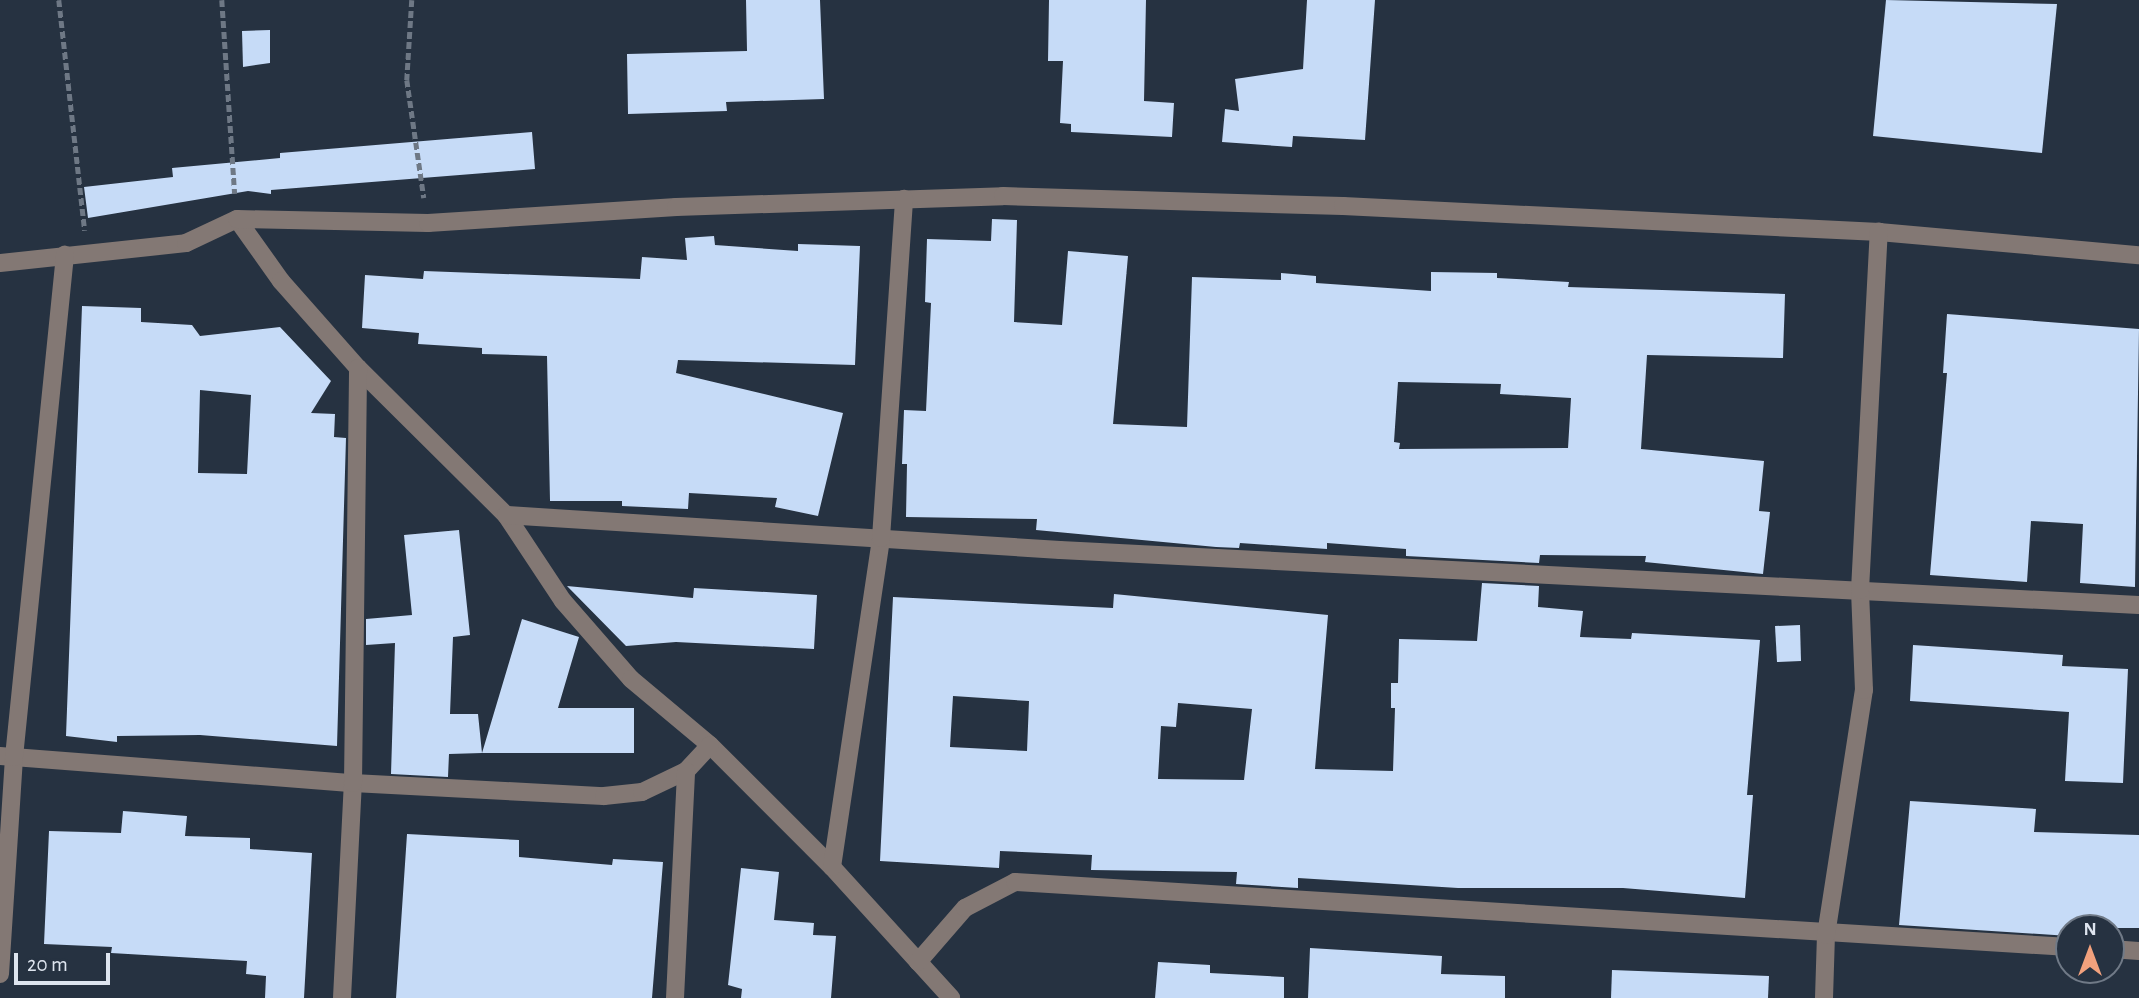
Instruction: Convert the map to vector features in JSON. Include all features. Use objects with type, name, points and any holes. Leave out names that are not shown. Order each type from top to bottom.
[{"type":"street","points":[[0,263],[186,243],[237,219],[428,223],[676,207],[1003,196],[1343,206],[1879,232],[2139,255]]},
{"type":"street","points":[[832,867],[881,538],[904,200]]},
{"type":"street","points":[[237,219],[281,282],[358,368],[506,515],[563,601],[631,679],[710,745],[832,867],[951,998]]},
{"type":"street","points":[[1824,998],[1826,935],[1864,690],[1860,590],[1879,232]]},
{"type":"street","points":[[0,974],[7,756],[65,255]]},
{"type":"street","points":[[342,998],[353,783],[358,368]]},
{"type":"street","points":[[506,515],[881,538],[2139,605]]},
{"type":"street","points":[[7,756],[353,783],[604,796],[642,792],[686,771],[710,745]]},
{"type":"street","points":[[675,998],[686,771]]},
{"type":"street","points":[[918,962],[965,908],[1015,882],[1826,935],[2055,946]]},
{"type":"path","points":[[59,0],[88,253]]},
{"type":"path","points":[[222,0],[237,219]]},
{"type":"path","points":[[412,0],[407,80],[428,223]]},
{"type":"building","points":[[746,0],[820,0],[824,99],[726,102],[727,111],[628,114],[627,54],[747,51]]},
{"type":"building","points":[[1049,0],[1146,0],[1144,101],[1174,103],[1172,137],[1071,132],[1071,124],[1060,123],[1063,61],[1048,61]]},
{"type":"building","points":[[1307,0],[1375,0],[1365,140],[1293,136],[1292,147],[1222,142],[1225,109],[1239,111],[1235,79],[1303,69]]},
{"type":"building","points":[[1886,0],[2057,4],[2042,153],[1873,136]]},
{"type":"building","points":[[270,30],[270,63],[243,67],[242,31]]},
{"type":"building","points":[[532,132],[535,169],[271,190],[271,194],[248,191],[88,218],[84,187],[173,177],[172,168],[280,158],[280,153]]},
{"type":"building","points":[[992,219],[1017,220],[1014,322],[1062,325],[1068,251],[1128,256],[1113,424],[1187,427],[1192,277],[1281,280],[1281,273],[1316,276],[1316,283],[1431,291],[1431,272],[1497,273],[1497,278],[1569,282],[1568,287],[1785,294],[1783,358],[1647,355],[1641,449],[1764,461],[1759,511],[1770,512],[1763,574],[1645,562],[1646,556],[1540,555],[1539,563],[1406,556],[1406,549],[1327,543],[1327,549],[1240,543],[1239,548],[1216,547],[1036,530],[1037,519],[906,517],[907,464],[902,464],[904,410],[926,411],[931,303],[925,302],[927,239],[991,241]],"holes":[[[1398,382],[1501,384],[1500,394],[1571,398],[1568,448],[1399,449],[1400,443],[1394,442]]]},
{"type":"building","points":[[714,236],[715,245],[798,251],[798,244],[860,246],[855,365],[678,360],[676,373],[843,413],[818,516],[775,507],[777,498],[689,493],[688,509],[622,506],[622,501],[550,501],[547,356],[482,354],[482,348],[418,344],[419,333],[362,328],[365,275],[423,279],[424,271],[640,279],[642,257],[687,260],[685,238]]},
{"type":"building","points":[[82,306],[141,308],[141,322],[192,325],[200,336],[280,327],[331,381],[311,413],[335,414],[334,437],[346,438],[337,746],[200,735],[117,736],[117,742],[66,736]],"holes":[[[200,390],[251,395],[247,474],[198,473]]]},
{"type":"building","points":[[1947,314],[2139,329],[2135,587],[2080,583],[2083,524],[2031,521],[2027,582],[1930,575],[1947,373],[1943,373]]},
{"type":"building","points":[[459,530],[470,635],[453,637],[450,714],[478,714],[482,753],[449,754],[448,777],[391,774],[395,643],[366,645],[366,619],[412,615],[404,535]]},
{"type":"building","points":[[1482,583],[1539,586],[1538,607],[1583,611],[1580,637],[1631,639],[1632,633],[1760,640],[1747,795],[1753,795],[1745,898],[1623,888],[1458,888],[1298,878],[1298,888],[1236,884],[1237,872],[1091,870],[1092,855],[1000,851],[999,868],[880,861],[893,597],[1113,608],[1114,594],[1328,615],[1315,769],[1393,771],[1395,708],[1391,708],[1391,683],[1398,683],[1399,639],[1477,641]],"holes":[[[953,696],[1029,701],[1027,751],[950,747]],[[1178,703],[1252,709],[1244,780],[1158,779],[1161,726],[1176,727]]]},
{"type":"building","points":[[567,586],[693,598],[694,588],[817,595],[814,649],[676,642],[626,646]]},
{"type":"building","points":[[522,619],[579,637],[558,708],[634,708],[634,753],[482,753]]},
{"type":"building","points":[[1800,625],[1801,661],[1777,662],[1775,626]]},
{"type":"building","points":[[1913,645],[2063,655],[2062,666],[2128,669],[2123,783],[2065,781],[2069,712],[1910,701]]},
{"type":"building","points":[[1910,801],[2036,809],[2034,832],[2139,835],[2139,928],[2125,928],[2125,914],[2055,914],[2055,935],[1899,925]]},
{"type":"building","points":[[123,811],[187,816],[185,836],[250,838],[250,849],[312,853],[304,998],[265,998],[266,976],[246,974],[247,961],[111,953],[112,947],[44,944],[49,831],[121,833]]},
{"type":"building","points":[[407,834],[519,840],[519,857],[612,865],[613,859],[663,862],[652,998],[396,998]]},
{"type":"building","points":[[741,868],[779,872],[774,920],[814,923],[813,935],[836,936],[831,998],[741,998],[742,989],[728,985]]},
{"type":"building","points":[[1310,948],[1442,956],[1441,974],[1505,976],[1505,998],[1308,998]]},
{"type":"building","points":[[1158,962],[1210,965],[1210,973],[1284,977],[1284,998],[1155,998]]},
{"type":"building","points":[[1612,970],[1769,976],[1768,998],[1611,998]]}]
